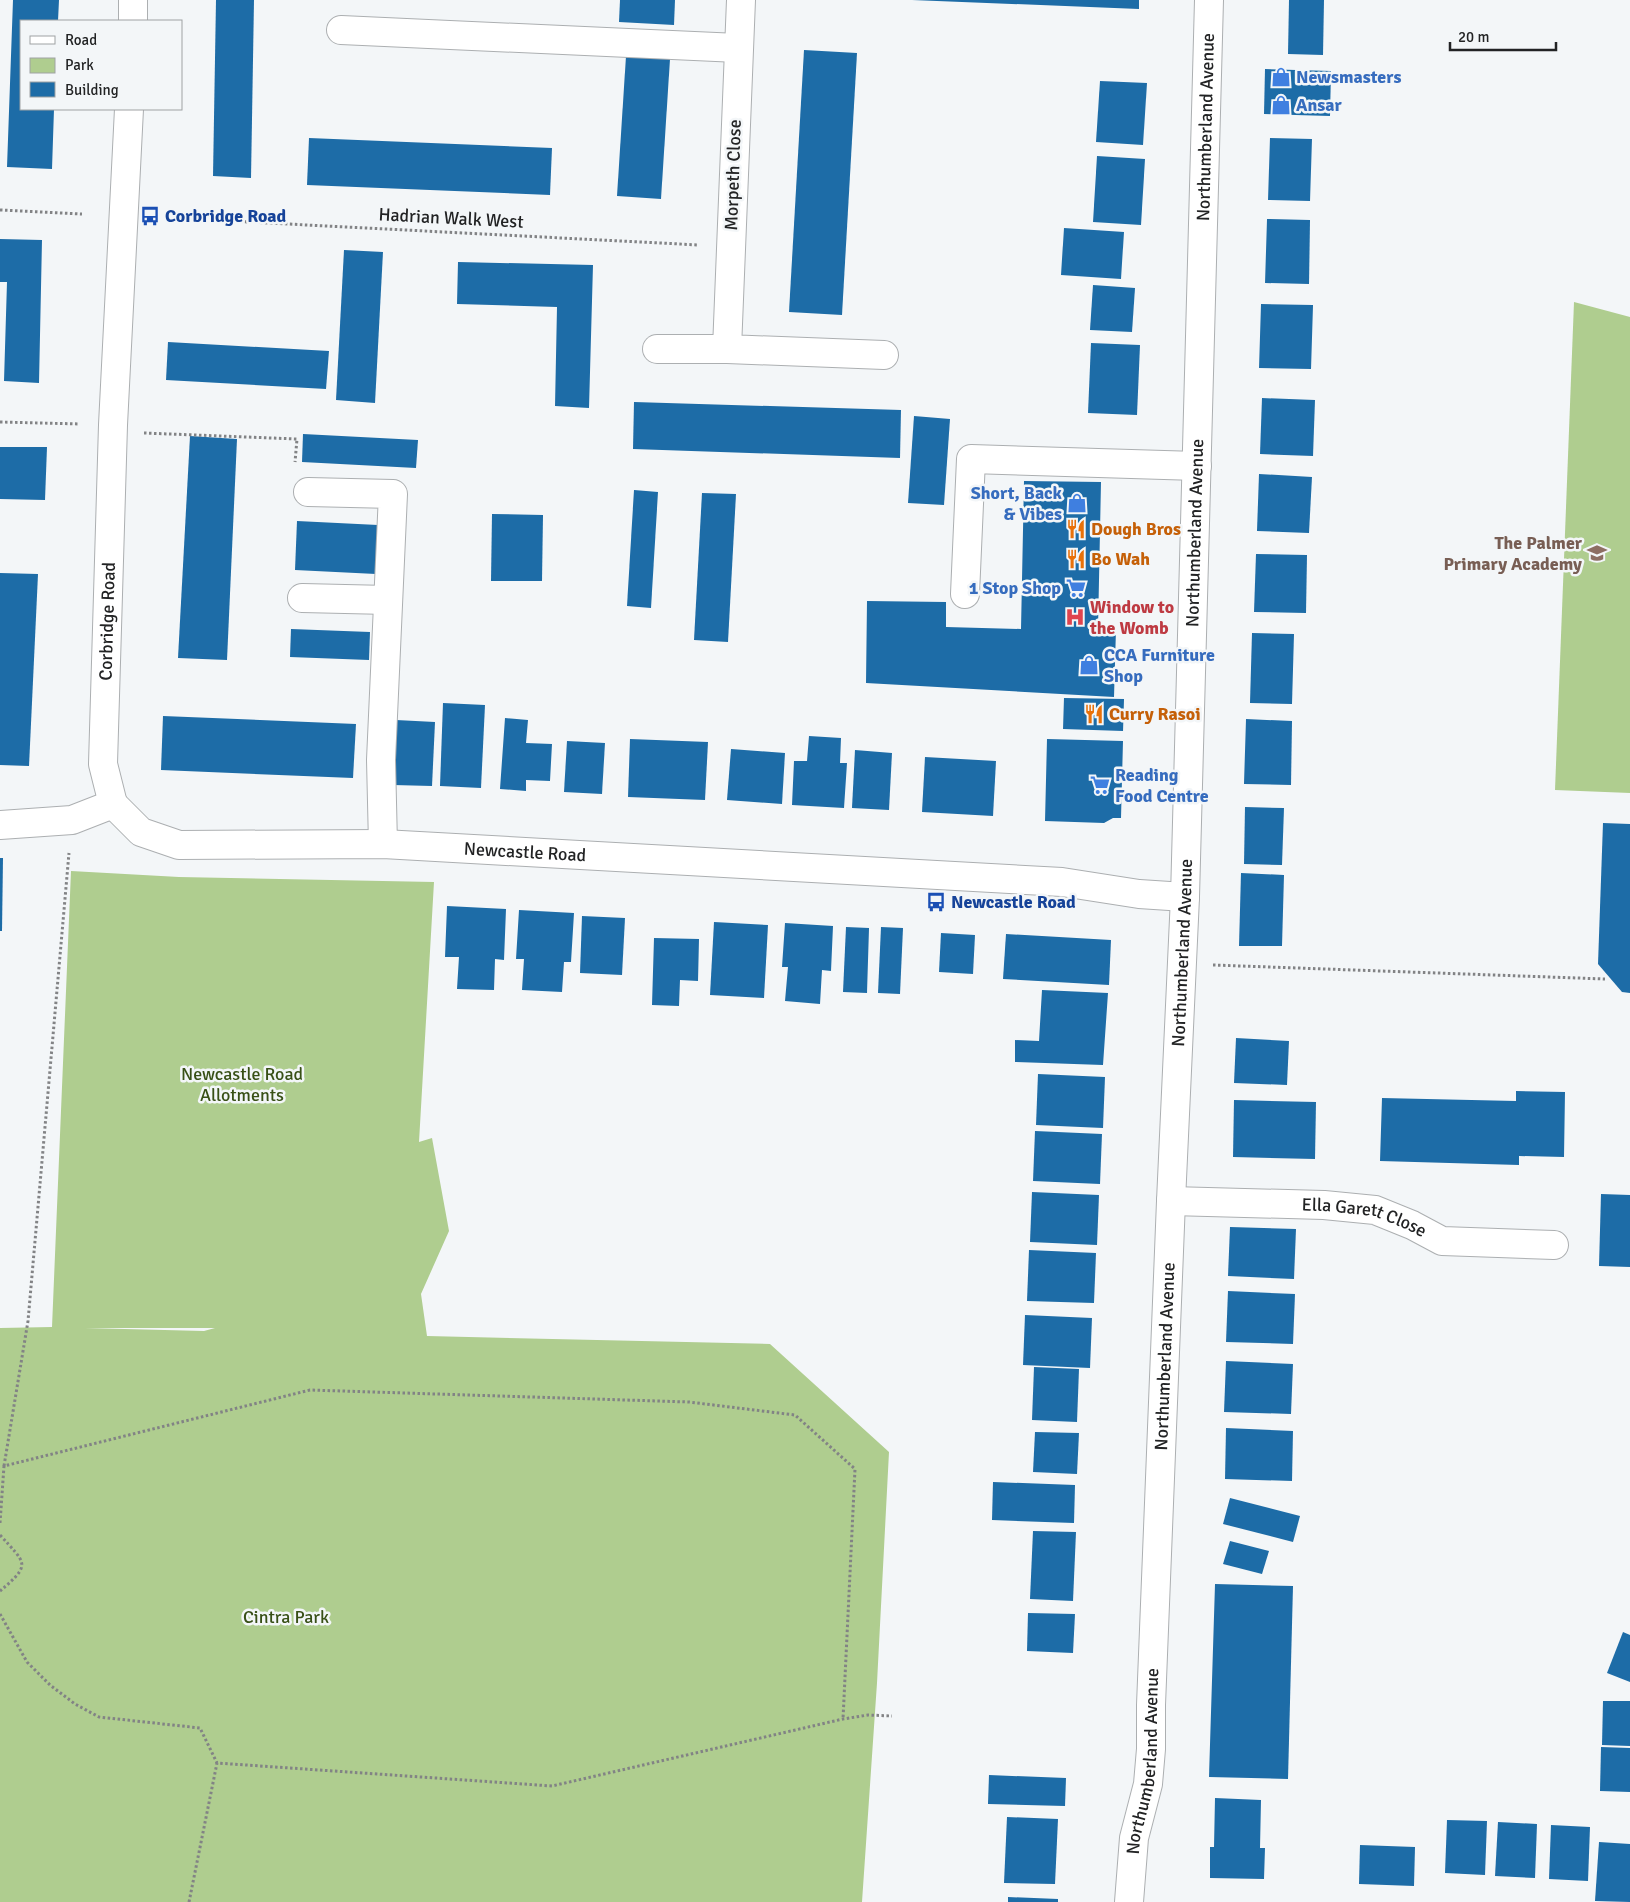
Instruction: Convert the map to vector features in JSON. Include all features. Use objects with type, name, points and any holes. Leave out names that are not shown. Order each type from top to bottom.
[{"type":"street","points":[[133,0],[133,20]]},
{"type":"street","name":"Morpeth Close","points":[[727,350],[741,0]]},
{"type":"street","name":"Northumberland Avenue","points":[[1129,1902],[1134,1838],[1148,1784],[1151,1748],[1170,1201],[1186,897],[1209,0]]},
{"type":"street","points":[[341,30],[738,48]]},
{"type":"street","name":"Corbridge Road","points":[[114,804],[103,764],[113,428],[129,110]]},
{"type":"street","points":[[657,349],[884,355]]},
{"type":"street","points":[[965,594],[971,459],[1197,466]]},
{"type":"street","points":[[308,492],[393,494],[381,760],[383,844]]},
{"type":"street","points":[[302,598],[388,600]]},
{"type":"street","points":[[0,825],[72,820],[114,804]]},
{"type":"street","name":"Newcastle Road","points":[[114,804],[141,832],[179,845],[383,844],[1052,882],[1139,894],[1186,897]]},
{"type":"street","name":"Ella Garett Close","points":[[1170,1201],[1324,1205],[1375,1210],[1412,1224],[1442,1241],[1554,1245]]},
{"type":"path","points":[[0,210],[82,214]]},
{"type":"path","name":"Hadrian Walk West","points":[[170,218],[730,246]]},
{"type":"path","points":[[0,422],[297,439],[295,466],[308,492]]},
{"type":"path","points":[[0,1523],[4,1466],[28,1321],[72,820]]},
{"type":"path","points":[[1183,964],[1605,979]]},
{"type":"path","points":[[4,1466],[310,1390],[689,1402],[795,1416],[855,1469],[843,1719]]},
{"type":"path","points":[[0,1535],[21,1559],[23,1567],[21,1573],[0,1591]]},
{"type":"path","points":[[0,1614],[27,1662],[50,1685],[75,1704],[99,1717],[200,1728],[217,1763],[188,1902]]},
{"type":"path","points":[[217,1763],[552,1786],[843,1719],[868,1714],[892,1716]]},
{"type":"green space","name":"The Palmer Primary Academy","points":[[1574,302],[1630,317],[1630,793],[1555,790]]},
{"type":"green space","name":"Cintra Park","points":[[71,871],[179,877],[434,882],[419,1142],[432,1138],[449,1231],[421,1294],[427,1336],[770,1344],[889,1452],[877,1683],[862,1902],[0,1902],[0,1328],[52,1327]],"holes":[[[85,1328],[215,1328],[204,1331]]]},
{"type":"building","points":[[13,0],[59,0],[58,20],[20,20],[20,110],[54,110],[52,169],[7,167]]},
{"type":"building","points":[[216,0],[254,0],[251,178],[213,176]]},
{"type":"building","points":[[620,0],[675,0],[674,25],[619,22]]},
{"type":"building","points":[[912,0],[1139,0],[1139,9]]},
{"type":"building","points":[[1289,0],[1324,0],[1323,55],[1288,54]]},
{"type":"building","points":[[804,50],[857,53],[842,315],[789,312]]},
{"type":"building","points":[[626,56],[670,59],[661,199],[617,196]]},
{"type":"building","points":[[1265,69],[1331,71],[1330,116],[1264,114]]},
{"type":"building","points":[[1100,81],[1147,83],[1143,145],[1096,142]]},
{"type":"building","points":[[309,138],[552,148],[550,195],[307,185]]},
{"type":"building","points":[[1270,138],[1312,139],[1310,201],[1268,200]]},
{"type":"building","points":[[1097,156],[1145,159],[1141,225],[1093,222]]},
{"type":"building","points":[[1267,219],[1310,220],[1309,284],[1265,283]]},
{"type":"building","points":[[1064,228],[1124,232],[1121,279],[1061,275]]},
{"type":"building","points":[[0,239],[42,240],[39,383],[4,381],[7,282],[0,282]]},
{"type":"building","points":[[344,250],[383,252],[375,403],[336,400]]},
{"type":"building","points":[[458,262],[593,265],[589,408],[555,406],[557,307],[457,304]]},
{"type":"building","points":[[1093,285],[1135,288],[1132,332],[1090,330]]},
{"type":"building","points":[[1261,304],[1313,305],[1311,369],[1259,368]]},
{"type":"building","points":[[168,342],[329,351],[326,389],[166,380]]},
{"type":"building","points":[[1091,343],[1140,345],[1137,415],[1088,413]]},
{"type":"building","points":[[1262,398],[1315,400],[1313,456],[1260,454]]},
{"type":"building","points":[[634,402],[901,410],[900,458],[633,449]]},
{"type":"building","points":[[914,416],[950,419],[944,505],[908,503]]},
{"type":"building","points":[[303,434],[418,440],[416,468],[302,462]]},
{"type":"building","points":[[190,436],[237,439],[227,660],[178,658]]},
{"type":"building","points":[[0,447],[47,447],[45,500],[0,499]]},
{"type":"building","points":[[1259,474],[1312,477],[1309,533],[1257,531]]},
{"type":"building","points":[[1024,481],[1101,482],[1098,629],[1116,629],[1114,697],[866,683],[867,601],[946,602],[946,627],[1021,629]]},
{"type":"building","points":[[634,490],[658,492],[651,608],[627,606]]},
{"type":"building","points":[[702,493],[736,494],[728,642],[694,640]]},
{"type":"building","points":[[492,514],[543,515],[542,581],[491,581]]},
{"type":"building","points":[[297,521],[378,525],[376,574],[295,570]]},
{"type":"building","points":[[1256,554],[1307,555],[1306,613],[1254,612]]},
{"type":"building","points":[[0,573],[38,574],[29,766],[0,765]]},
{"type":"building","points":[[291,629],[370,632],[369,660],[290,657]]},
{"type":"building","points":[[1252,633],[1294,634],[1292,704],[1250,703]]},
{"type":"building","name":"Curry Rasoi","points":[[1064,698],[1124,699],[1123,731],[1063,729]]},
{"type":"building","points":[[443,703],[485,705],[481,788],[440,786]]},
{"type":"building","points":[[163,716],[356,724],[353,778],[161,770]]},
{"type":"building","points":[[505,718],[528,720],[526,743],[552,744],[550,781],[526,780],[526,791],[500,789]]},
{"type":"building","points":[[1246,719],[1292,721],[1291,785],[1244,784]]},
{"type":"building","points":[[396,720],[435,722],[432,786],[393,785]]},
{"type":"building","points":[[809,736],[841,738],[840,763],[847,763],[844,808],[792,805],[794,761],[807,761]]},
{"type":"building","points":[[630,739],[708,742],[705,800],[628,797]]},
{"type":"building","points":[[1047,739],[1123,741],[1121,818],[1113,818],[1104,823],[1045,821]]},
{"type":"building","points":[[567,741],[605,743],[602,794],[564,792]]},
{"type":"building","points":[[731,749],[785,753],[782,804],[727,800]]},
{"type":"building","points":[[855,750],[892,753],[889,810],[852,808]]},
{"type":"building","points":[[925,757],[996,761],[993,816],[922,812]]},
{"type":"building","points":[[1245,807],[1284,808],[1282,865],[1244,864]]},
{"type":"building","points":[[1603,823],[1630,824],[1630,993],[1622,992],[1598,964]]},
{"type":"building","points":[[0,858],[3,858],[2,931],[0,931]]},
{"type":"building","points":[[1241,873],[1284,875],[1282,946],[1239,946]]},
{"type":"building","points":[[447,906],[506,909],[504,960],[495,959],[494,990],[457,989],[459,957],[445,957]]},
{"type":"building","points":[[519,910],[574,913],[571,962],[564,962],[562,992],[522,990],[524,959],[516,959]]},
{"type":"building","points":[[582,916],[625,918],[622,975],[580,973]]},
{"type":"building","points":[[714,922],[768,925],[764,998],[710,995]]},
{"type":"building","points":[[785,923],[833,926],[831,971],[822,970],[820,1004],[785,1001],[788,967],[782,967]]},
{"type":"building","points":[[846,927],[869,928],[867,993],[843,992]]},
{"type":"building","points":[[881,927],[903,928],[900,994],[878,993]]},
{"type":"building","points":[[941,933],[975,935],[973,974],[939,972]]},
{"type":"building","points":[[1006,934],[1111,940],[1109,985],[1003,979]]},
{"type":"building","points":[[654,938],[699,939],[698,981],[680,980],[679,1006],[652,1005]]},
{"type":"building","points":[[1042,990],[1108,993],[1103,1065],[1015,1062],[1015,1040],[1039,1041]]},
{"type":"building","points":[[1236,1038],[1289,1041],[1287,1085],[1234,1083]]},
{"type":"building","points":[[1038,1074],[1105,1077],[1103,1128],[1036,1125]]},
{"type":"building","points":[[1516,1091],[1565,1092],[1564,1157],[1519,1156],[1519,1165],[1380,1161],[1382,1098],[1516,1101]]},
{"type":"building","points":[[1234,1100],[1316,1102],[1315,1159],[1233,1157]]},
{"type":"building","points":[[1035,1131],[1102,1134],[1100,1184],[1033,1181]]},
{"type":"building","points":[[1032,1192],[1099,1195],[1097,1245],[1030,1242]]},
{"type":"building","points":[[1601,1194],[1630,1195],[1630,1267],[1599,1266]]},
{"type":"building","points":[[1230,1227],[1296,1229],[1294,1279],[1228,1276]]},
{"type":"building","points":[[1029,1250],[1096,1253],[1094,1303],[1027,1301]]},
{"type":"building","points":[[1228,1291],[1295,1294],[1293,1344],[1226,1342]]},
{"type":"building","points":[[1025,1315],[1092,1318],[1090,1368],[1023,1365]]},
{"type":"building","points":[[1226,1361],[1293,1364],[1291,1414],[1224,1412]]},
{"type":"building","points":[[1034,1367],[1079,1369],[1077,1422],[1032,1420]]},
{"type":"building","points":[[1226,1428],[1293,1431],[1292,1481],[1225,1479]]},
{"type":"building","points":[[1035,1432],[1079,1433],[1077,1474],[1033,1472]]},
{"type":"building","points":[[993,1482],[1075,1485],[1074,1523],[992,1520]]},
{"type":"building","points":[[1230,1498],[1300,1516],[1293,1542],[1223,1524]]},
{"type":"building","points":[[1033,1531],[1076,1532],[1073,1601],[1030,1599]]},
{"type":"building","points":[[1230,1541],[1269,1551],[1262,1574],[1223,1564]]},
{"type":"building","points":[[1215,1584],[1293,1586],[1288,1779],[1209,1777]]},
{"type":"building","points":[[1028,1613],[1075,1614],[1073,1653],[1027,1651]]},
{"type":"building","points":[[1623,1632],[1630,1635],[1630,1682],[1607,1673]]},
{"type":"building","points":[[1603,1701],[1630,1701],[1630,1746],[1602,1745]]},
{"type":"building","points":[[1601,1747],[1630,1748],[1630,1792],[1600,1791]]},
{"type":"building","points":[[989,1775],[1066,1778],[1065,1806],[988,1804]]},
{"type":"building","points":[[1215,1798],[1261,1800],[1260,1848],[1265,1848],[1264,1879],[1210,1878],[1210,1847],[1214,1847]]},
{"type":"building","points":[[1007,1817],[1058,1819],[1055,1884],[1004,1883]]},
{"type":"building","points":[[1447,1820],[1487,1821],[1485,1875],[1445,1873]]},
{"type":"building","points":[[1498,1822],[1537,1824],[1535,1878],[1495,1876]]},
{"type":"building","points":[[1551,1825],[1590,1827],[1588,1881],[1549,1879]]},
{"type":"building","points":[[1599,1842],[1630,1844],[1630,1902],[1595,1901]]},
{"type":"building","points":[[1360,1845],[1415,1847],[1414,1886],[1359,1884]]},
{"type":"building","points":[[1008,1897],[1058,1899],[1058,1902],[1008,1902]]},
{"type":"place","name":"Newsmasters","points":[[1281,77]]},
{"type":"place","name":"Ansar","points":[[1281,105]]},
{"type":"place","name":"Corbridge Road","points":[[150,216]]},
{"type":"place","name":"Short, Back & Vibes","points":[[1077,503]]},
{"type":"place","name":"Dough Bros","points":[[1076,529]]},
{"type":"place","name":"The Palmer Primary Academy","points":[[1597,553]]},
{"type":"place","name":"Bo Wah","points":[[1076,559]]},
{"type":"place","name":"1 Stop Shop","points":[[1076,588]]},
{"type":"place","name":"Window to the Womb","points":[[1075,617]]},
{"type":"place","name":"CCA Furniture Shop","points":[[1089,665]]},
{"type":"place","name":"Curry Rasoi","points":[[1094,714]]},
{"type":"place","name":"Reading Food Centre","points":[[1100,785]]},
{"type":"place","name":"Newcastle Road","points":[[936,902]]},
{"type":"park label","name":"Newcastle Road Allotments","points":[[242,1084]]}]
